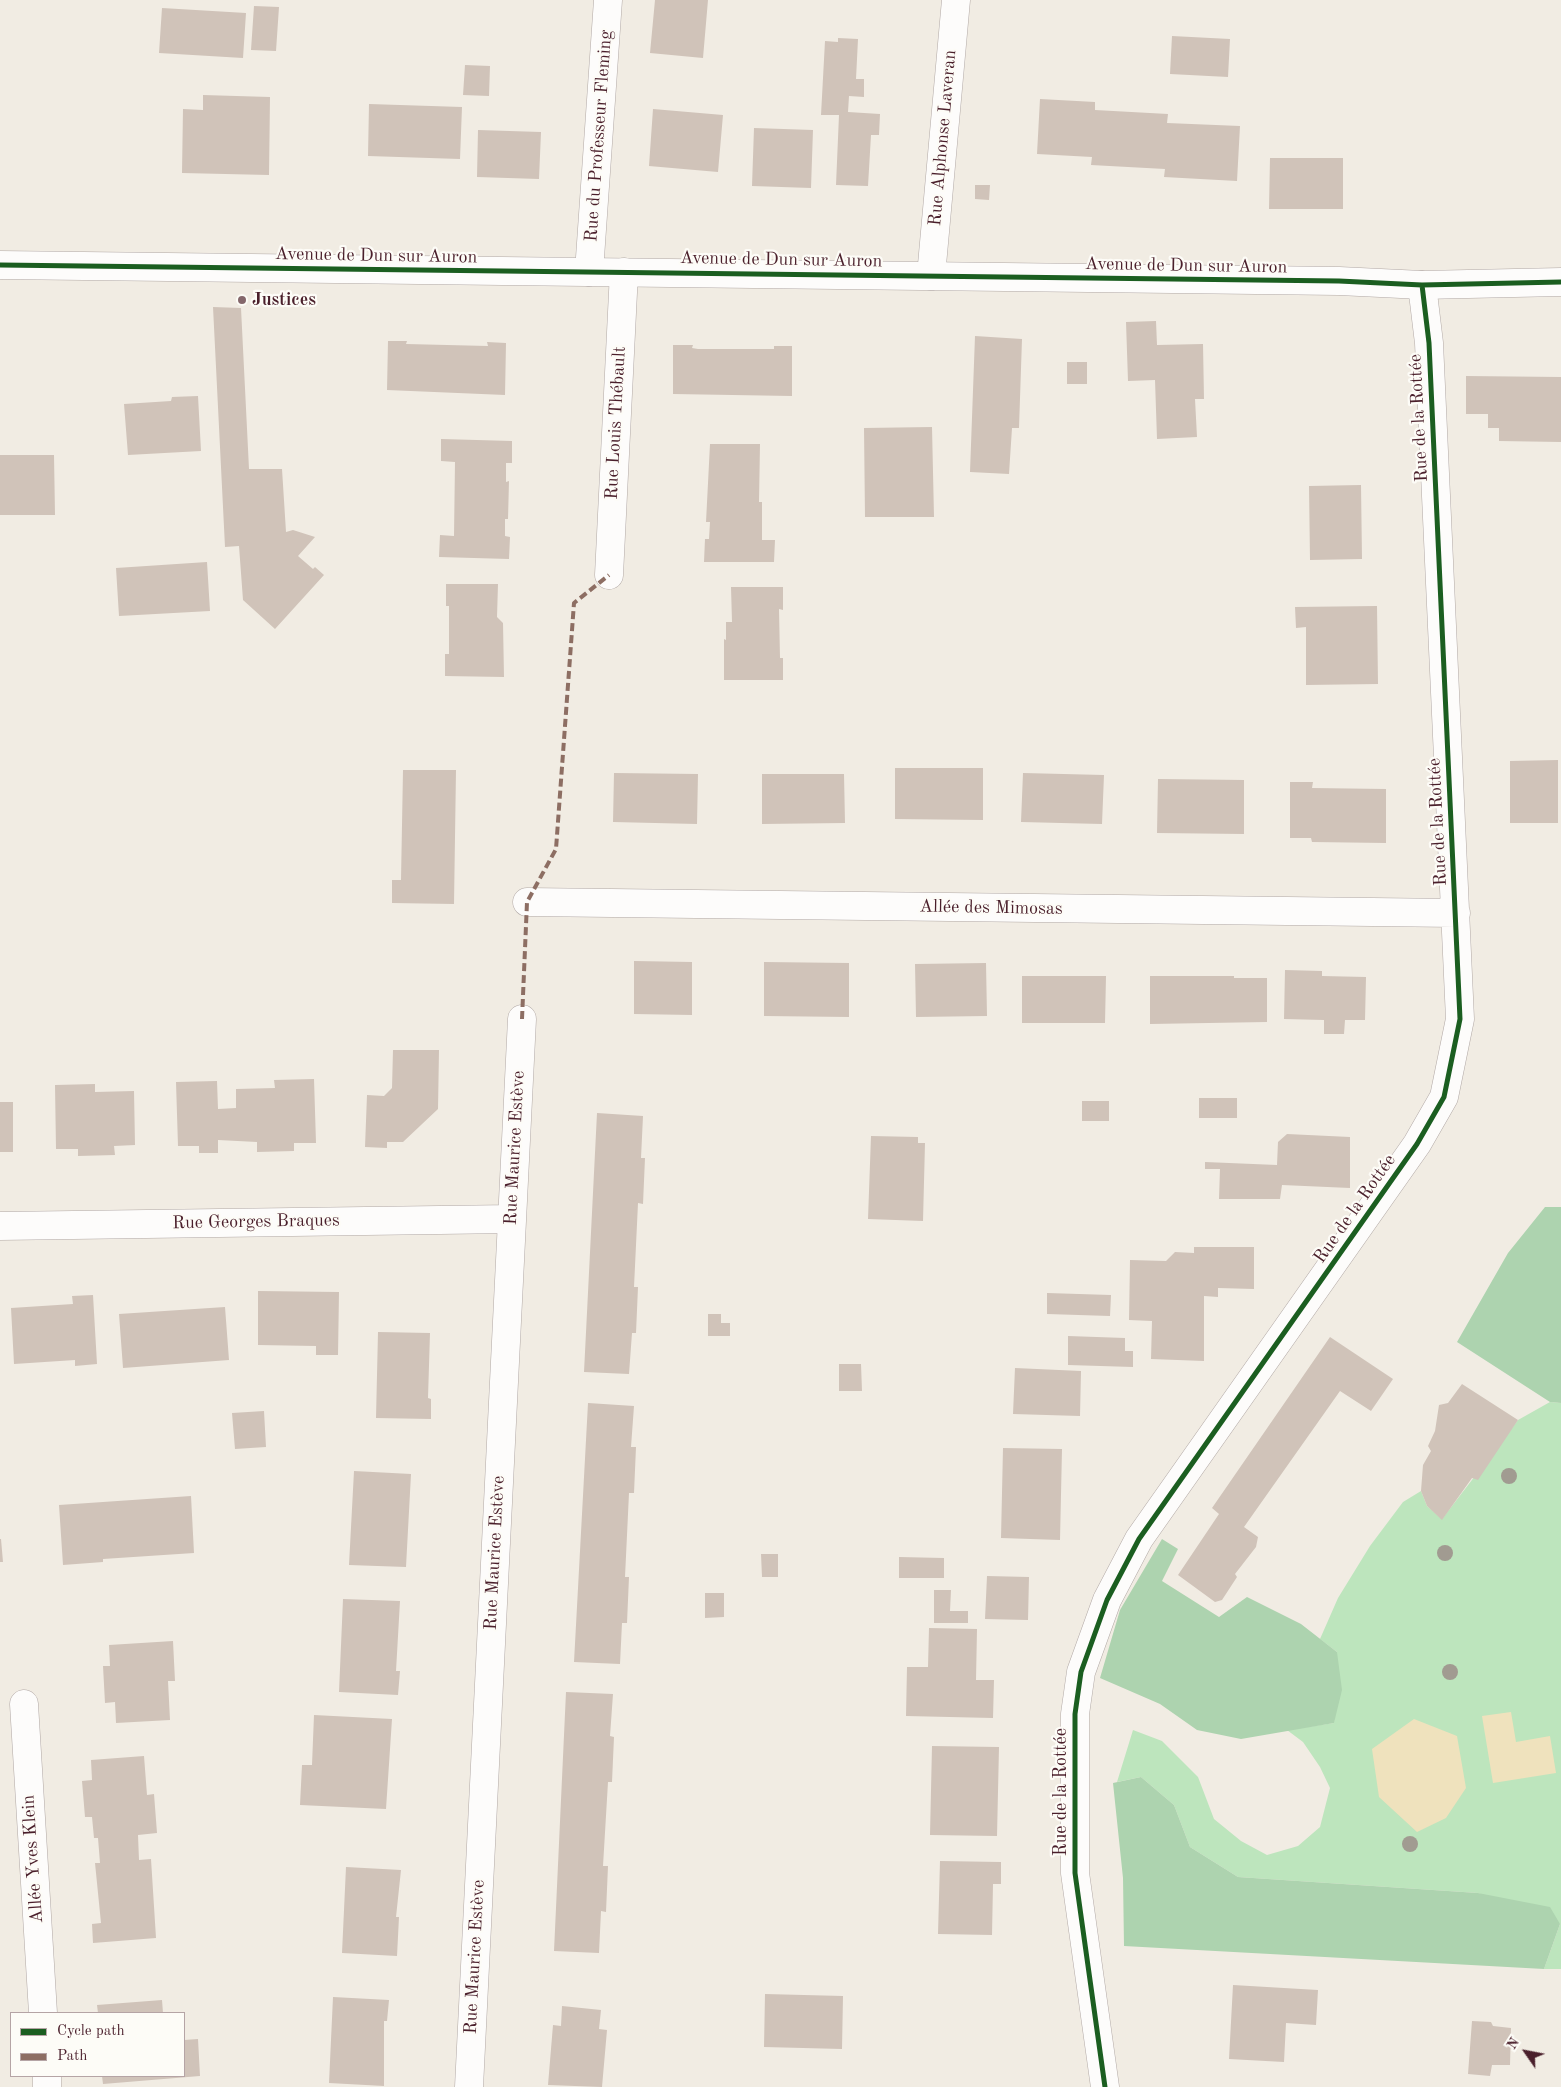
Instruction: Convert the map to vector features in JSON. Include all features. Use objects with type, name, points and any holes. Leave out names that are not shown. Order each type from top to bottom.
[{"type":"street","name":"Rue du Professeur Fleming","points":[[590,272],[608,0]]},
{"type":"street","name":"Rue Alphonse Laveran","points":[[931,276],[956,0]]},
{"type":"street","name":"Avenue de Dun sur Auron","points":[[0,265],[1339,281],[1422,285],[1561,282]]},
{"type":"street","name":"Rue Louis Thébault","points":[[608,575],[624,272]]},
{"type":"street","name":"Rue de la Rottée","points":[[1105,2087],[1075,1873],[1075,1714],[1081,1672],[1106,1600],[1139,1539],[1417,1144],[1444,1096],[1460,1019],[1429,343],[1422,285]]},
{"type":"street","name":"Allée des Mimosas","points":[[527,902],[1456,913]]},
{"type":"street","name":"Rue Maurice Estève","points":[[469,2087],[522,1019]]},
{"type":"street","name":"Rue Georges Braques","points":[[0,1226],[512,1219]]},
{"type":"street","name":"Allée Yves Klein","points":[[24,1704],[43,2012]]},
{"type":"green space","points":[[1545,1207],[1561,1207],[1561,1403],[1550,1402],[1457,1342],[1508,1253]]},
{"type":"green space","points":[[1550,1402],[1561,1403],[1561,1969],[1544,1969],[1560,1924],[1478,1893],[1238,1877],[1190,1847],[1174,1805],[1141,1777],[1117,1782],[1133,1730],[1162,1741],[1198,1777],[1214,1819],[1241,1841],[1267,1855],[1298,1846],[1320,1827],[1330,1788],[1320,1767],[1303,1742],[1287,1730],[1334,1723],[1337,1652],[1320,1639],[1338,1598],[1370,1546],[1403,1502],[1421,1491],[1427,1506],[1442,1519],[1518,1420]]},
{"type":"green space","points":[[1162,1539],[1178,1549],[1162,1581],[1219,1617],[1247,1597],[1301,1624],[1337,1652],[1342,1690],[1334,1723],[1241,1739],[1197,1730],[1160,1704],[1100,1678],[1120,1610]]},
{"type":"green space","points":[[1141,1777],[1174,1805],[1190,1847],[1238,1877],[1478,1893],[1550,1907],[1560,1924],[1544,1969],[1124,1946],[1123,1878],[1113,1783]]},
{"type":"sand","points":[[1511,1712],[1516,1742],[1550,1736],[1556,1773],[1493,1783],[1482,1716]]},
{"type":"sand","points":[[1414,1719],[1457,1736],[1466,1788],[1446,1818],[1417,1832],[1379,1797],[1372,1749]]},
{"type":"building","points":[[655,0],[708,0],[703,58],[650,53]]},
{"type":"building","points":[[254,6],[279,7],[276,51],[251,50]]},
{"type":"building","points":[[162,8],[246,13],[243,58],[159,53]]},
{"type":"building","points":[[1172,36],[1230,39],[1228,77],[1170,74]]},
{"type":"building","points":[[838,38],[858,39],[856,79],[864,79],[864,97],[849,96],[848,112],[880,114],[879,135],[871,135],[868,186],[836,185],[839,115],[821,115],[825,41],[838,42]]},
{"type":"building","points":[[465,65],[490,66],[489,96],[463,95]]},
{"type":"building","points":[[203,95],[270,97],[269,175],[182,173],[183,109],[203,110]]},
{"type":"building","points":[[1040,99],[1095,102],[1095,110],[1168,114],[1167,123],[1240,126],[1237,181],[1164,177],[1165,169],[1091,165],[1092,157],[1037,154]]},
{"type":"building","points":[[369,104],[462,107],[460,159],[368,156]]},
{"type":"building","points":[[653,109],[723,115],[718,172],[649,166]]},
{"type":"building","points":[[754,128],[813,130],[811,188],[752,186]]},
{"type":"building","points":[[478,130],[541,132],[539,179],[477,177]]},
{"type":"building","points":[[1270,158],[1343,158],[1343,209],[1269,209]]},
{"type":"building","points":[[975,185],[990,185],[989,200],[975,199]]},
{"type":"building","points":[[213,307],[241,308],[249,469],[282,469],[286,532],[293,530],[315,537],[298,556],[313,569],[315,567],[324,575],[275,629],[243,600],[239,546],[225,547]]},
{"type":"building","points":[[1156,321],[1157,345],[1203,344],[1204,399],[1195,399],[1197,437],[1157,439],[1155,380],[1128,381],[1126,322]]},
{"type":"building","points":[[975,336],[1022,339],[1019,428],[1012,428],[1009,474],[970,472]]},
{"type":"building","points":[[388,341],[407,341],[406,344],[488,346],[487,342],[506,343],[505,395],[387,390]]},
{"type":"building","points":[[673,345],[693,345],[692,348],[698,349],[774,349],[774,346],[792,346],[792,396],[673,394]]},
{"type":"building","points":[[1067,362],[1087,362],[1087,384],[1067,384]]},
{"type":"building","points":[[1466,376],[1561,377],[1561,442],[1499,441],[1499,428],[1488,428],[1488,414],[1466,414]]},
{"type":"building","points":[[198,396],[201,451],[128,455],[124,404],[171,401],[172,397]]},
{"type":"building","points":[[932,427],[934,517],[865,517],[864,428]]},
{"type":"building","points":[[441,439],[512,441],[512,463],[506,463],[506,482],[509,481],[508,519],[505,519],[505,536],[510,537],[509,559],[439,557],[440,535],[454,536],[455,462],[441,461]]},
{"type":"building","points":[[710,444],[760,444],[759,502],[762,502],[762,540],[775,540],[774,562],[704,562],[705,539],[709,539],[710,522],[706,522]]},
{"type":"building","points":[[0,455],[54,455],[55,515],[0,515]]},
{"type":"building","points":[[1361,485],[1362,559],[1310,560],[1309,486]]},
{"type":"building","points":[[207,562],[210,611],[119,616],[116,568]]},
{"type":"building","points":[[446,584],[498,584],[497,617],[503,623],[504,677],[445,676],[445,654],[449,654],[449,606],[446,606]]},
{"type":"building","points":[[731,587],[783,587],[783,610],[779,609],[780,658],[783,658],[783,680],[724,680],[726,622],[732,622]]},
{"type":"building","points":[[1377,606],[1378,684],[1306,685],[1306,627],[1296,628],[1295,607]]},
{"type":"building","points":[[1558,760],[1558,823],[1510,823],[1510,761]]},
{"type":"building","points":[[895,768],[983,768],[983,820],[895,819]]},
{"type":"building","points":[[403,770],[456,770],[454,904],[392,903],[392,880],[401,880]]},
{"type":"building","points":[[614,773],[698,774],[697,824],[613,822]]},
{"type":"building","points":[[1023,773],[1104,775],[1102,824],[1021,822]]},
{"type":"building","points":[[762,774],[844,774],[845,823],[762,824]]},
{"type":"building","points":[[1158,779],[1244,780],[1244,834],[1157,833]]},
{"type":"building","points":[[1290,782],[1313,782],[1312,788],[1386,789],[1386,843],[1312,842],[1311,838],[1290,838]]},
{"type":"building","points":[[634,961],[692,962],[692,1015],[634,1014]]},
{"type":"building","points":[[764,962],[849,963],[849,1017],[764,1016]]},
{"type":"building","points":[[986,963],[987,1016],[916,1017],[915,964]]},
{"type":"building","points":[[1285,970],[1322,971],[1322,976],[1366,977],[1365,1020],[1345,1020],[1344,1034],[1324,1034],[1324,1020],[1284,1019]]},
{"type":"building","points":[[1022,976],[1106,976],[1105,1023],[1022,1023]]},
{"type":"building","points":[[1150,976],[1267,978],[1267,1022],[1150,1024]]},
{"type":"building","points":[[393,1050],[439,1050],[438,1109],[403,1142],[387,1142],[387,1148],[365,1147],[367,1095],[384,1096],[392,1088]]},
{"type":"building","points":[[314,1079],[316,1143],[294,1143],[294,1151],[257,1152],[257,1142],[218,1140],[218,1153],[199,1153],[199,1146],[178,1146],[176,1082],[217,1081],[218,1109],[236,1108],[236,1089],[275,1088],[274,1080]]},
{"type":"building","points":[[95,1084],[95,1092],[134,1091],[135,1145],[114,1146],[115,1155],[78,1156],[78,1149],[56,1149],[55,1085]]},
{"type":"building","points":[[1199,1098],[1237,1098],[1237,1118],[1199,1118]]},
{"type":"building","points":[[1082,1101],[1109,1101],[1109,1121],[1082,1121]]},
{"type":"building","points":[[0,1102],[13,1102],[13,1152],[0,1152]]},
{"type":"building","points":[[597,1113],[643,1116],[641,1158],[645,1158],[643,1204],[638,1203],[634,1287],[638,1287],[636,1333],[632,1333],[629,1374],[584,1372]]},
{"type":"building","points":[[1287,1134],[1350,1137],[1350,1188],[1282,1185],[1280,1199],[1219,1199],[1220,1169],[1205,1169],[1205,1162],[1277,1165],[1278,1142]]},
{"type":"building","points":[[871,1136],[918,1137],[918,1143],[925,1143],[923,1221],[868,1219]]},
{"type":"building","points":[[1194,1247],[1254,1247],[1254,1289],[1218,1288],[1218,1297],[1204,1296],[1204,1361],[1151,1359],[1152,1321],[1129,1320],[1130,1260],[1166,1261],[1175,1252],[1194,1253]]},
{"type":"building","points":[[258,1291],[339,1292],[338,1355],[316,1355],[316,1346],[258,1345]]},
{"type":"building","points":[[1047,1293],[1111,1295],[1110,1316],[1047,1314]]},
{"type":"building","points":[[93,1295],[97,1364],[75,1366],[75,1360],[14,1364],[11,1308],[73,1304],[72,1296]]},
{"type":"building","points":[[225,1307],[229,1360],[123,1368],[119,1314]]},
{"type":"building","points":[[708,1314],[721,1314],[721,1323],[730,1323],[730,1336],[708,1336]]},
{"type":"building","points":[[378,1332],[430,1333],[428,1398],[431,1399],[431,1419],[376,1418]]},
{"type":"building","points":[[1068,1336],[1125,1338],[1125,1351],[1133,1351],[1133,1367],[1068,1365]]},
{"type":"building","points":[[1330,1337],[1393,1379],[1371,1411],[1340,1391],[1244,1527],[1258,1537],[1256,1547],[1235,1574],[1237,1577],[1222,1600],[1215,1602],[1178,1575],[1219,1514],[1212,1508]]},
{"type":"building","points":[[839,1364],[861,1364],[862,1391],[839,1391]]},
{"type":"building","points":[[1015,1368],[1081,1371],[1080,1416],[1013,1414]]},
{"type":"building","points":[[1462,1384],[1518,1420],[1478,1480],[1472,1478],[1442,1520],[1427,1506],[1421,1491],[1423,1465],[1431,1451],[1428,1446],[1435,1431],[1439,1405],[1448,1403]]},
{"type":"building","points":[[588,1403],[634,1406],[631,1447],[636,1447],[634,1493],[629,1493],[625,1577],[629,1577],[627,1623],[622,1623],[620,1664],[574,1662]]},
{"type":"building","points":[[264,1411],[266,1447],[235,1449],[232,1413]]},
{"type":"building","points":[[1003,1448],[1062,1449],[1060,1540],[1001,1538]]},
{"type":"building","points":[[354,1471],[411,1474],[406,1567],[349,1565]]},
{"type":"building","points":[[191,1496],[194,1553],[103,1559],[103,1562],[63,1565],[59,1505]]},
{"type":"building","points":[[1,1539],[3,1562],[0,1562]]},
{"type":"building","points":[[761,1554],[778,1554],[778,1577],[762,1577]]},
{"type":"building","points":[[899,1557],[944,1558],[944,1578],[899,1578]]},
{"type":"building","points":[[987,1576],[1029,1577],[1028,1620],[985,1619]]},
{"type":"building","points":[[934,1590],[951,1590],[950,1611],[968,1611],[968,1623],[934,1623]]},
{"type":"building","points":[[705,1593],[724,1593],[724,1617],[705,1618]]},
{"type":"building","points":[[343,1599],[400,1601],[396,1671],[400,1671],[398,1695],[339,1692]]},
{"type":"building","points":[[929,1628],[977,1629],[976,1680],[994,1680],[993,1718],[906,1716],[907,1667],[928,1667]]},
{"type":"building","points":[[173,1641],[175,1681],[168,1681],[170,1720],[116,1723],[115,1702],[105,1703],[103,1666],[110,1666],[109,1645]]},
{"type":"building","points":[[566,1692],[613,1694],[610,1736],[614,1737],[612,1782],[608,1782],[603,1866],[608,1866],[606,1912],[601,1911],[599,1953],[554,1951]]},
{"type":"building","points":[[314,1715],[392,1719],[386,1809],[300,1805],[302,1765],[312,1765]]},
{"type":"building","points":[[932,1746],[999,1747],[997,1836],[930,1835]]},
{"type":"building","points":[[144,1756],[147,1795],[154,1794],[157,1833],[138,1835],[139,1860],[151,1859],[156,1938],[93,1943],[92,1924],[101,1923],[95,1863],[100,1863],[98,1838],[94,1838],[92,1817],[85,1817],[82,1781],[92,1780],[91,1760]]},
{"type":"building","points":[[940,1861],[1001,1862],[1001,1884],[993,1884],[992,1935],[938,1934]]},
{"type":"building","points":[[346,1867],[401,1870],[396,1917],[399,1917],[397,1956],[342,1953]]},
{"type":"building","points":[[1233,1985],[1318,1990],[1316,2025],[1286,2023],[1284,2062],[1229,2059]]},
{"type":"building","points":[[765,1994],[843,1996],[842,2049],[764,2047]]},
{"type":"building","points":[[333,1997],[389,2000],[387,2021],[384,2021],[384,2086],[329,2083]]},
{"type":"building","points":[[162,2000],[163,2012],[98,2012],[97,2005]]},
{"type":"building","points":[[562,2006],[601,2010],[599,2029],[607,2030],[602,2087],[548,2085],[553,2025],[561,2026]]},
{"type":"building","points":[[1472,2021],[1491,2022],[1493,2026],[1511,2028],[1510,2065],[1492,2065],[1490,2076],[1468,2074]]},
{"type":"building","points":[[198,2039],[200,2076],[103,2084],[102,2077],[185,2077],[185,2040]]},
{"type":"marked path","points":[[522,1019],[527,902],[556,849],[574,603],[609,575]]},
{"type":"cycle path","points":[[0,265],[1339,281],[1422,285],[1561,282]]},
{"type":"cycle path","points":[[1105,2087],[1075,1873],[1075,1714],[1081,1672],[1107,1600],[1139,1539],[1417,1144],[1444,1097],[1460,1019],[1429,343],[1422,285]]},
{"type":"place","name":"Justices","points":[[242,300]]}]
